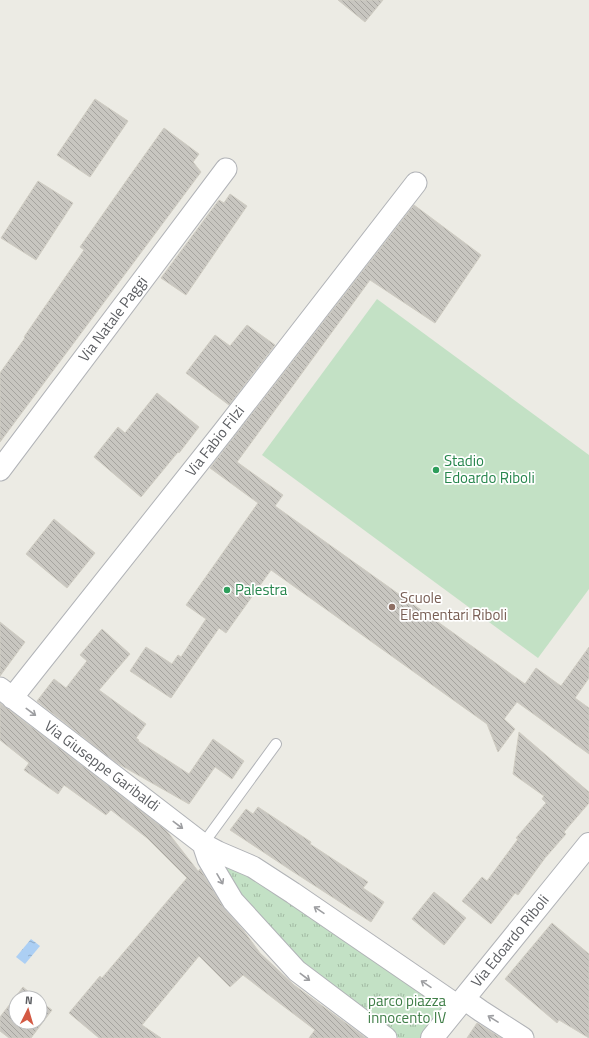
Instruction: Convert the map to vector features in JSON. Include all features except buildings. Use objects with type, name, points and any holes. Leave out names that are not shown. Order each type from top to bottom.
[{"type":"street","name":"Via Natale Paggi","points":[[0,470],[226,169]]},
{"type":"street","name":"Via Fabio Filzi","points":[[6,693],[222,432],[416,183]]},
{"type":"street","name":"Via Giuseppe Garibaldi","points":[[6,693],[204,844],[253,868],[461,1002],[481,1011],[523,1038]]},
{"type":"street","points":[[204,844],[208,859],[233,901],[297,971],[386,1038]]},
{"type":"street","name":"Via Edoardo Riboli","points":[[432,1038],[589,844]]},
{"type":"lane","points":[[204,844],[276,744]]},
{"type":"green space","name":"Stadio Edoardo Riboli","points":[[377,299],[589,455],[589,589],[538,658],[262,455]]},
{"type":"green space","name":"parco piazza innocento IV","points":[[211,852],[451,1007],[426,1038],[399,1038],[300,969],[235,899]]},
{"type":"water","points":[[31,939],[40,946],[25,964],[16,957]]},
{"type":"place","name":"Stadio Edoardo Riboli","points":[[436,470]]},
{"type":"place","name":"Palestra","points":[[227,590]]},
{"type":"place","name":"Scuole Elementari Riboli","points":[[392,607]]}]
